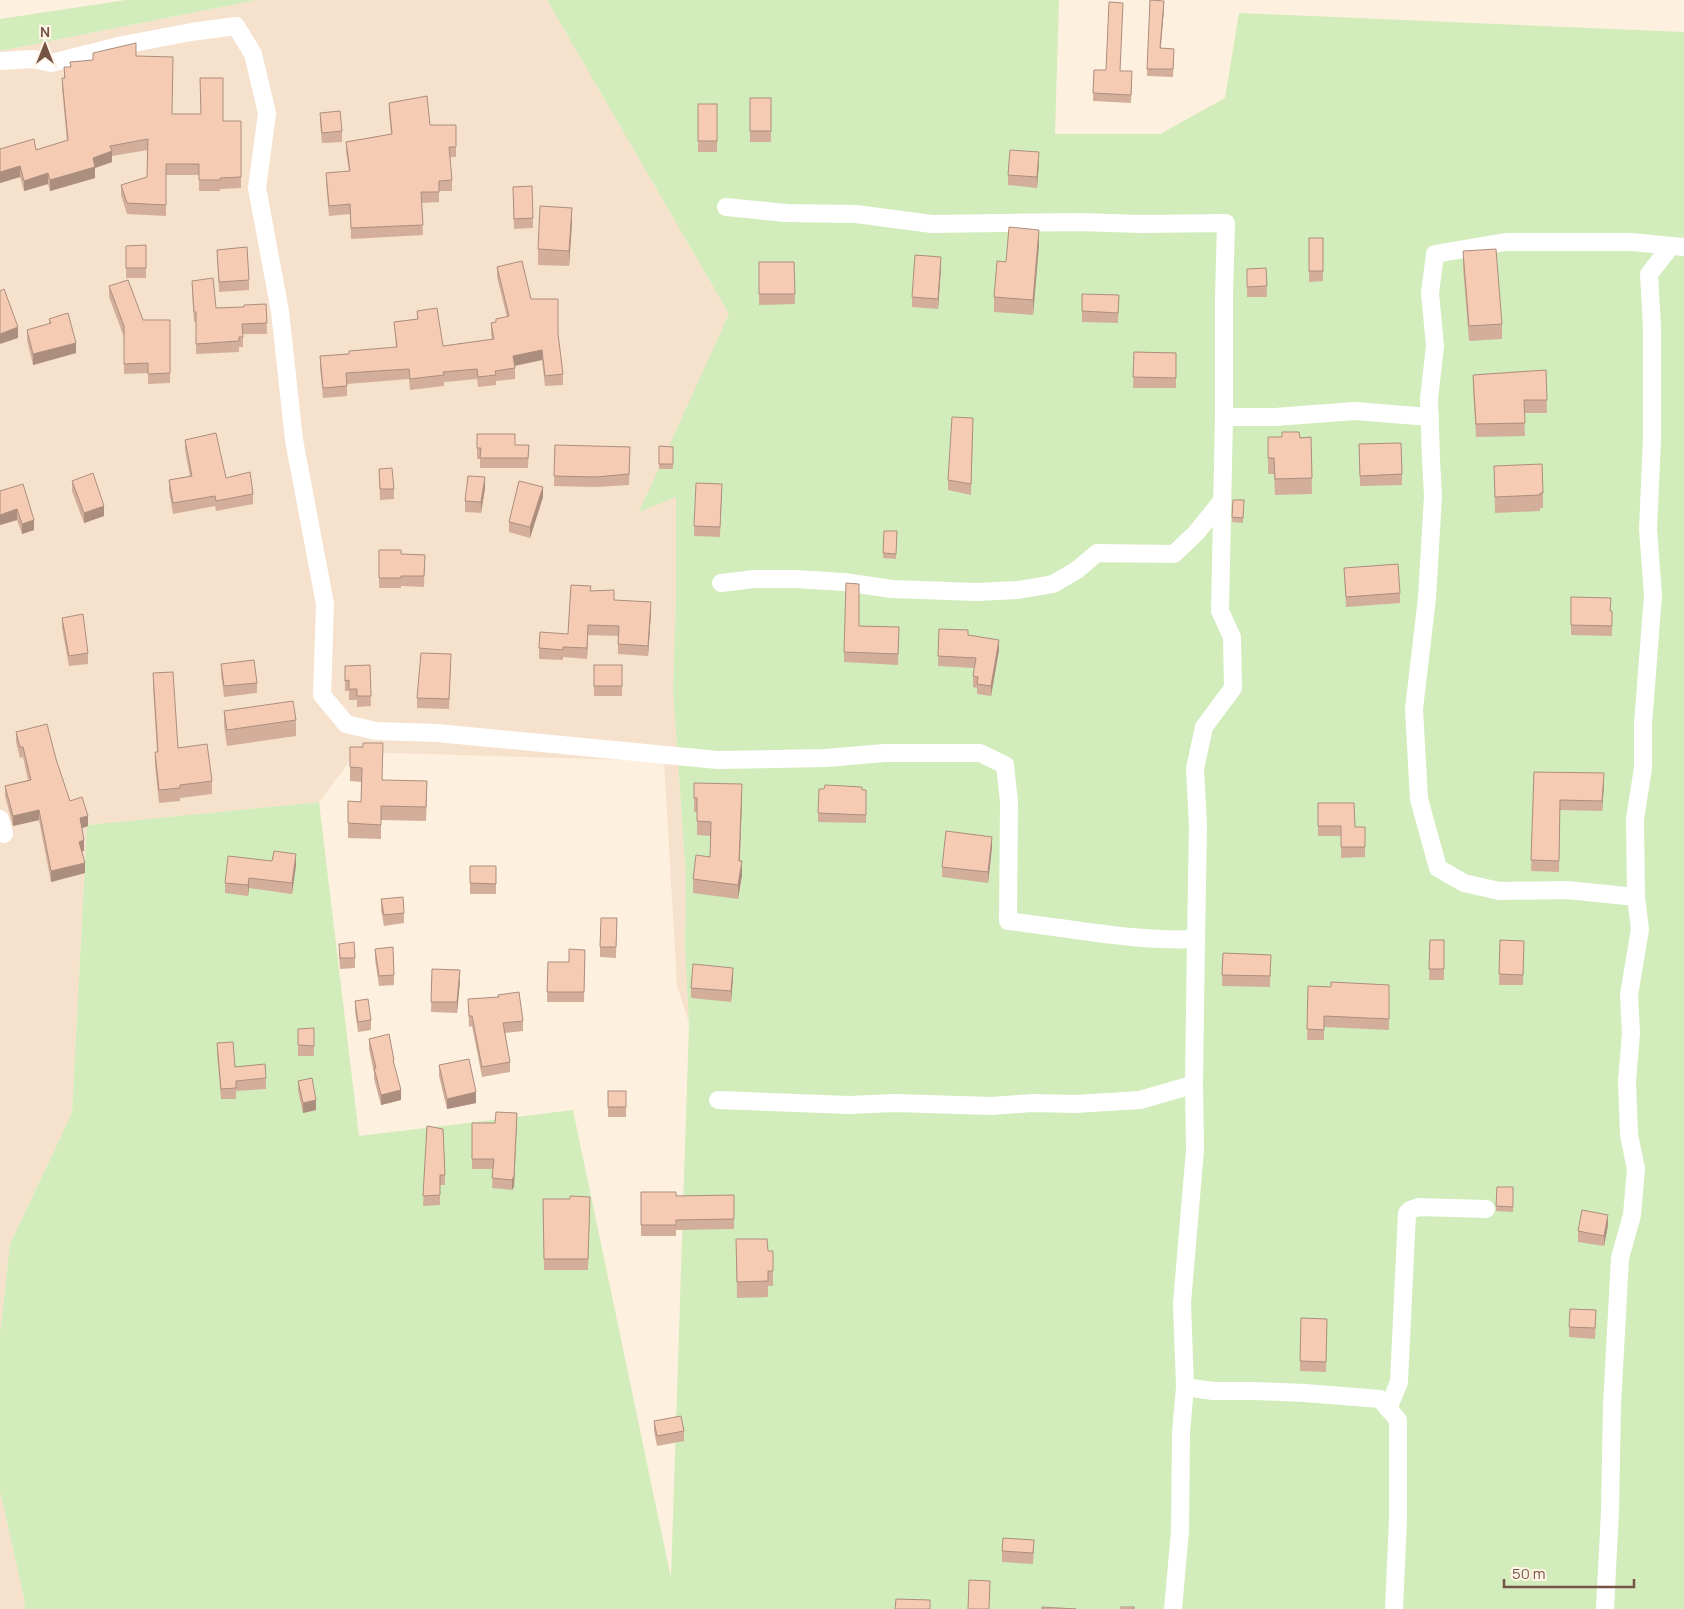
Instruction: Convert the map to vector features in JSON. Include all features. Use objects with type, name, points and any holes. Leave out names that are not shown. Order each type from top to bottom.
[{"type":"street","points":[[0,61],[33,59],[51,63],[123,45],[191,32],[236,26],[253,54],[267,113],[257,188],[280,311],[294,440],[325,604],[322,695],[346,724],[376,731],[437,733],[718,760],[826,758],[885,753],[980,753],[1005,765],[1009,802],[1008,921],[1114,935],[1176,940],[1196,939]]},
{"type":"street","points":[[726,207],[786,213],[856,214],[932,224],[1078,222],[1141,224],[1226,223],[1220,611],[1232,637],[1233,688],[1204,727],[1195,769],[1198,825],[1194,1083],[1195,1150],[1182,1303],[1185,1386],[1181,1432],[1180,1531],[1173,1609]]},
{"type":"street","points":[[1636,897],[1567,890],[1499,891],[1464,883],[1438,868],[1419,799],[1414,709],[1426,598],[1433,496],[1429,399],[1435,346],[1430,293],[1435,254],[1504,242],[1631,242],[1678,247]]},
{"type":"street","points":[[1605,1609],[1610,1511],[1612,1405],[1620,1258],[1632,1216],[1636,1169],[1628,1134],[1627,1082],[1630,1033],[1628,995],[1640,928],[1636,897],[1635,820],[1643,768],[1643,724],[1653,595],[1648,529],[1652,439],[1652,328],[1649,274],[1678,247]]},
{"type":"street","points":[[1224,417],[1275,416],[1355,410],[1430,417]]},
{"type":"street","points":[[721,583],[754,579],[795,579],[844,582],[892,589],[978,592],[1018,590],[1053,584],[1077,570],[1097,553],[1174,554],[1196,533],[1222,502]]},
{"type":"street","points":[[718,1100],[850,1105],[894,1103],[992,1106],[1032,1103],[1075,1104],[1140,1100],[1185,1088],[1194,1083]]},
{"type":"street","points":[[1388,1409],[1399,1382],[1407,1214],[1410,1210],[1419,1207],[1486,1209]]},
{"type":"street","points":[[1185,1386],[1213,1391],[1305,1392],[1380,1399],[1398,1420],[1398,1518],[1394,1609]]},
{"type":"shaded area","points":[[257,0],[547,0],[729,314],[676,594],[673,689],[686,879],[685,945],[689,1023],[677,985],[664,761],[357,752],[319,802],[87,825],[72,1113],[10,1244],[0,1334],[0,51]]},
{"type":"shaded area","points":[[0,1491],[25,1602],[24,1609],[0,1609]]},
{"type":"green space","points":[[126,0],[257,0],[0,51],[0,19]]},
{"type":"green space","points":[[547,0],[1059,0],[1055,134],[1160,134],[1225,98],[1239,13],[1684,32],[1684,1609],[24,1609],[25,1602],[0,1491],[0,1334],[10,1244],[72,1113],[87,825],[319,802],[359,1136],[573,1110],[671,1578],[689,1024],[685,945],[686,879],[673,689],[676,594],[676,497],[639,512],[729,314]]},
{"type":"building","points":[[1150,0],[1164,1],[1160,48],[1174,49],[1173,69],[1147,69]]},
{"type":"building","points":[[1109,2],[1123,3],[1120,71],[1132,71],[1131,95],[1093,93],[1094,70],[1106,70]]},
{"type":"building","points":[[136,43],[136,56],[173,57],[172,114],[201,114],[200,78],[223,78],[223,121],[241,121],[241,177],[199,180],[199,164],[166,164],[166,205],[127,203],[121,185],[147,177],[148,139],[110,146],[112,151],[93,158],[95,167],[50,180],[48,173],[24,181],[20,166],[0,172],[0,149],[34,139],[36,150],[68,140],[62,78],[65,78],[64,67],[71,67],[70,62],[93,60],[93,53]]},
{"type":"building","points":[[427,96],[430,125],[456,125],[456,147],[449,147],[452,180],[439,181],[439,192],[421,192],[423,225],[351,228],[350,204],[329,206],[326,173],[350,171],[346,142],[392,134],[389,103]]},
{"type":"building","points":[[750,98],[771,98],[771,131],[750,131]]},
{"type":"building","points":[[698,104],[717,104],[717,141],[698,141]]},
{"type":"building","points":[[340,111],[342,131],[322,133],[320,113]]},
{"type":"building","points":[[1010,150],[1039,152],[1037,177],[1008,175]]},
{"type":"building","points":[[532,186],[533,218],[514,219],[513,187]]},
{"type":"building","points":[[540,206],[572,208],[569,251],[538,249]]},
{"type":"building","points":[[1009,227],[1039,230],[1033,300],[994,297],[997,261],[1006,262]]},
{"type":"building","points":[[1309,238],[1323,238],[1323,271],[1309,271]]},
{"type":"building","points":[[146,245],[146,268],[126,268],[126,246]]},
{"type":"building","points":[[247,247],[249,280],[219,282],[217,250]]},
{"type":"building","points":[[1496,249],[1502,324],[1469,326],[1463,251]]},
{"type":"building","points":[[915,255],[941,257],[938,299],[912,297]]},
{"type":"building","points":[[522,261],[531,299],[558,299],[558,334],[563,374],[545,376],[542,350],[513,356],[515,368],[495,371],[496,375],[478,377],[477,369],[443,372],[444,375],[410,379],[409,369],[346,373],[347,386],[323,388],[320,356],[349,354],[349,351],[397,347],[394,322],[418,319],[417,311],[437,308],[443,346],[494,339],[491,323],[496,322],[496,319],[509,316],[497,267]]},
{"type":"building","points":[[759,262],[794,262],[795,294],[759,294]]},
{"type":"building","points":[[1266,268],[1267,286],[1247,287],[1247,269]]},
{"type":"building","points":[[213,278],[216,308],[266,304],[267,323],[242,324],[243,337],[239,337],[239,341],[196,344],[196,312],[194,312],[192,281]]},
{"type":"building","points":[[128,280],[143,320],[170,320],[170,373],[148,374],[148,363],[124,364],[124,326],[109,286]]},
{"type":"building","points":[[4,289],[18,327],[0,334],[0,291]]},
{"type":"building","points":[[1082,294],[1119,295],[1118,313],[1082,311]]},
{"type":"building","points":[[68,313],[76,343],[33,354],[27,330],[51,323],[49,319]]},
{"type":"building","points":[[1134,352],[1176,353],[1176,378],[1133,377]]},
{"type":"building","points":[[1546,370],[1547,400],[1524,400],[1525,423],[1476,424],[1473,375]]},
{"type":"building","points":[[952,417],[973,418],[971,484],[948,480]]},
{"type":"building","points":[[1282,432],[1299,432],[1300,438],[1311,437],[1312,478],[1275,479],[1274,458],[1268,458],[1268,437],[1282,437]]},
{"type":"building","points":[[216,433],[226,478],[250,472],[253,494],[216,501],[215,496],[173,503],[169,480],[192,476],[185,440]]},
{"type":"building","points":[[477,434],[515,434],[515,445],[529,445],[528,458],[480,458],[481,448],[477,448]]},
{"type":"building","points":[[1401,443],[1402,474],[1360,476],[1359,444]]},
{"type":"building","points":[[555,445],[630,447],[629,474],[596,477],[554,476]]},
{"type":"building","points":[[659,446],[673,447],[673,464],[659,464]]},
{"type":"building","points":[[1542,464],[1543,493],[1540,493],[1540,495],[1495,497],[1494,466]]},
{"type":"building","points":[[392,468],[394,489],[380,489],[379,469]]},
{"type":"building","points":[[93,473],[104,506],[84,513],[72,481]]},
{"type":"building","points":[[468,476],[485,477],[481,502],[465,501]]},
{"type":"building","points":[[519,481],[543,487],[530,527],[509,522]]},
{"type":"building","points":[[696,483],[722,484],[720,527],[694,526]]},
{"type":"building","points":[[23,484],[34,520],[22,524],[17,509],[0,515],[0,491]]},
{"type":"building","points":[[1233,500],[1244,500],[1243,518],[1232,517]]},
{"type":"building","points":[[884,531],[897,531],[896,554],[883,553]]},
{"type":"building","points":[[379,550],[401,550],[401,554],[425,555],[424,576],[379,578]]},
{"type":"building","points":[[1398,564],[1400,593],[1346,597],[1344,568]]},
{"type":"building","points":[[846,583],[859,584],[859,626],[899,627],[898,654],[844,652]]},
{"type":"building","points":[[571,585],[591,586],[590,591],[614,590],[614,600],[651,602],[648,646],[618,644],[619,626],[588,625],[587,648],[563,647],[563,650],[539,648],[540,632],[568,634]]},
{"type":"building","points":[[1571,597],[1611,598],[1612,626],[1571,625]]},
{"type":"building","points":[[83,614],[88,653],[69,656],[62,618]]},
{"type":"building","points":[[939,629],[968,630],[968,635],[999,640],[991,686],[977,684],[978,677],[973,676],[976,658],[938,656]]},
{"type":"building","points":[[421,653],[451,654],[449,699],[417,698]]},
{"type":"building","points":[[254,660],[257,683],[224,686],[221,664]]},
{"type":"building","points":[[370,665],[371,696],[357,696],[357,689],[349,689],[349,680],[345,681],[345,666]]},
{"type":"building","points":[[594,665],[622,665],[622,686],[594,686]]},
{"type":"building","points":[[173,672],[178,748],[207,744],[212,781],[180,785],[180,788],[159,790],[155,752],[158,752],[153,673]]},
{"type":"building","points":[[293,701],[296,720],[227,730],[224,711]]},
{"type":"building","points":[[47,724],[70,801],[82,797],[88,816],[80,818],[84,840],[79,842],[85,863],[51,871],[39,810],[13,816],[5,786],[31,780],[23,747],[20,747],[16,732]]},
{"type":"building","points":[[363,743],[383,743],[382,780],[427,781],[426,807],[381,806],[381,825],[348,823],[348,801],[361,802],[362,768],[350,767],[350,747],[363,747]]},
{"type":"building","points":[[1534,772],[1604,773],[1602,801],[1560,800],[1559,861],[1531,860]]},
{"type":"building","points":[[694,783],[742,784],[739,861],[742,861],[738,885],[693,879],[696,855],[710,857],[711,822],[697,821],[697,798],[694,798]]},
{"type":"building","points":[[825,785],[862,787],[862,790],[866,790],[866,815],[818,813],[819,789],[824,789]]},
{"type":"building","points":[[1318,803],[1354,803],[1355,827],[1365,827],[1365,847],[1341,847],[1341,826],[1318,826]]},
{"type":"building","points":[[946,831],[992,837],[988,872],[942,867]]},
{"type":"building","points":[[274,851],[296,854],[292,883],[249,878],[248,885],[225,883],[228,856],[272,861]]},
{"type":"building","points":[[470,866],[496,866],[496,884],[470,883]]},
{"type":"building","points":[[403,897],[404,913],[384,915],[381,899]]},
{"type":"building","points":[[601,918],[617,918],[616,947],[600,947]]},
{"type":"building","points":[[1430,940],[1444,940],[1444,969],[1429,969]]},
{"type":"building","points":[[1500,940],[1524,941],[1523,975],[1499,974]]},
{"type":"building","points":[[354,942],[355,958],[340,958],[339,944]]},
{"type":"building","points":[[393,947],[394,975],[379,976],[375,949]]},
{"type":"building","points":[[569,949],[585,950],[584,992],[547,992],[548,962],[569,962]]},
{"type":"building","points":[[1223,953],[1271,955],[1270,976],[1222,975]]},
{"type":"building","points":[[693,964],[733,968],[731,991],[691,988]]},
{"type":"building","points":[[432,969],[460,970],[457,1002],[431,1002]]},
{"type":"building","points":[[1331,982],[1389,985],[1389,1019],[1324,1016],[1324,1030],[1307,1029],[1308,986],[1331,987]]},
{"type":"building","points":[[519,992],[523,1021],[503,1023],[510,1062],[482,1067],[472,1016],[469,1016],[468,999],[499,997],[498,995]]},
{"type":"building","points":[[368,999],[371,1020],[358,1022],[355,1001]]},
{"type":"building","points":[[314,1028],[314,1046],[298,1045],[298,1029]]},
{"type":"building","points":[[389,1034],[393,1060],[401,1090],[381,1095],[369,1039]]},
{"type":"building","points":[[233,1042],[235,1067],[265,1064],[266,1078],[236,1081],[236,1088],[221,1089],[217,1043]]},
{"type":"building","points":[[469,1059],[476,1092],[447,1099],[439,1065]]},
{"type":"building","points":[[312,1078],[316,1100],[303,1103],[298,1081]]},
{"type":"building","points":[[608,1091],[626,1091],[626,1107],[608,1107]]},
{"type":"building","points":[[496,1112],[517,1113],[514,1176],[512,1180],[492,1178],[494,1159],[472,1159],[472,1123],[495,1123]]},
{"type":"building","points":[[427,1126],[443,1129],[445,1175],[440,1175],[440,1195],[423,1196]]},
{"type":"building","points":[[1497,1187],[1513,1187],[1513,1207],[1496,1206]]},
{"type":"building","points":[[641,1192],[676,1192],[676,1196],[734,1195],[734,1219],[676,1220],[676,1225],[641,1225]]},
{"type":"building","points":[[570,1196],[590,1197],[588,1259],[544,1259],[543,1199],[570,1199]]},
{"type":"building","points":[[1582,1210],[1608,1215],[1604,1236],[1578,1231]]},
{"type":"building","points":[[736,1239],[767,1239],[768,1251],[773,1251],[773,1271],[768,1271],[768,1281],[737,1282]]},
{"type":"building","points":[[1570,1309],[1596,1310],[1595,1328],[1569,1327]]},
{"type":"building","points":[[1301,1318],[1327,1319],[1326,1362],[1300,1361]]},
{"type":"building","points":[[681,1416],[684,1431],[657,1436],[654,1421]]},
{"type":"building","points":[[1003,1538],[1034,1540],[1033,1553],[1002,1551]]},
{"type":"building","points":[[969,1580],[990,1581],[989,1609],[968,1609]]},
{"type":"building","points":[[896,1599],[930,1600],[930,1609],[895,1609]]},
{"type":"building","points":[[1042,1607],[1076,1609],[1042,1609]]},
{"type":"building","points":[[1121,1607],[1134,1607],[1134,1609],[1121,1609]]}]
